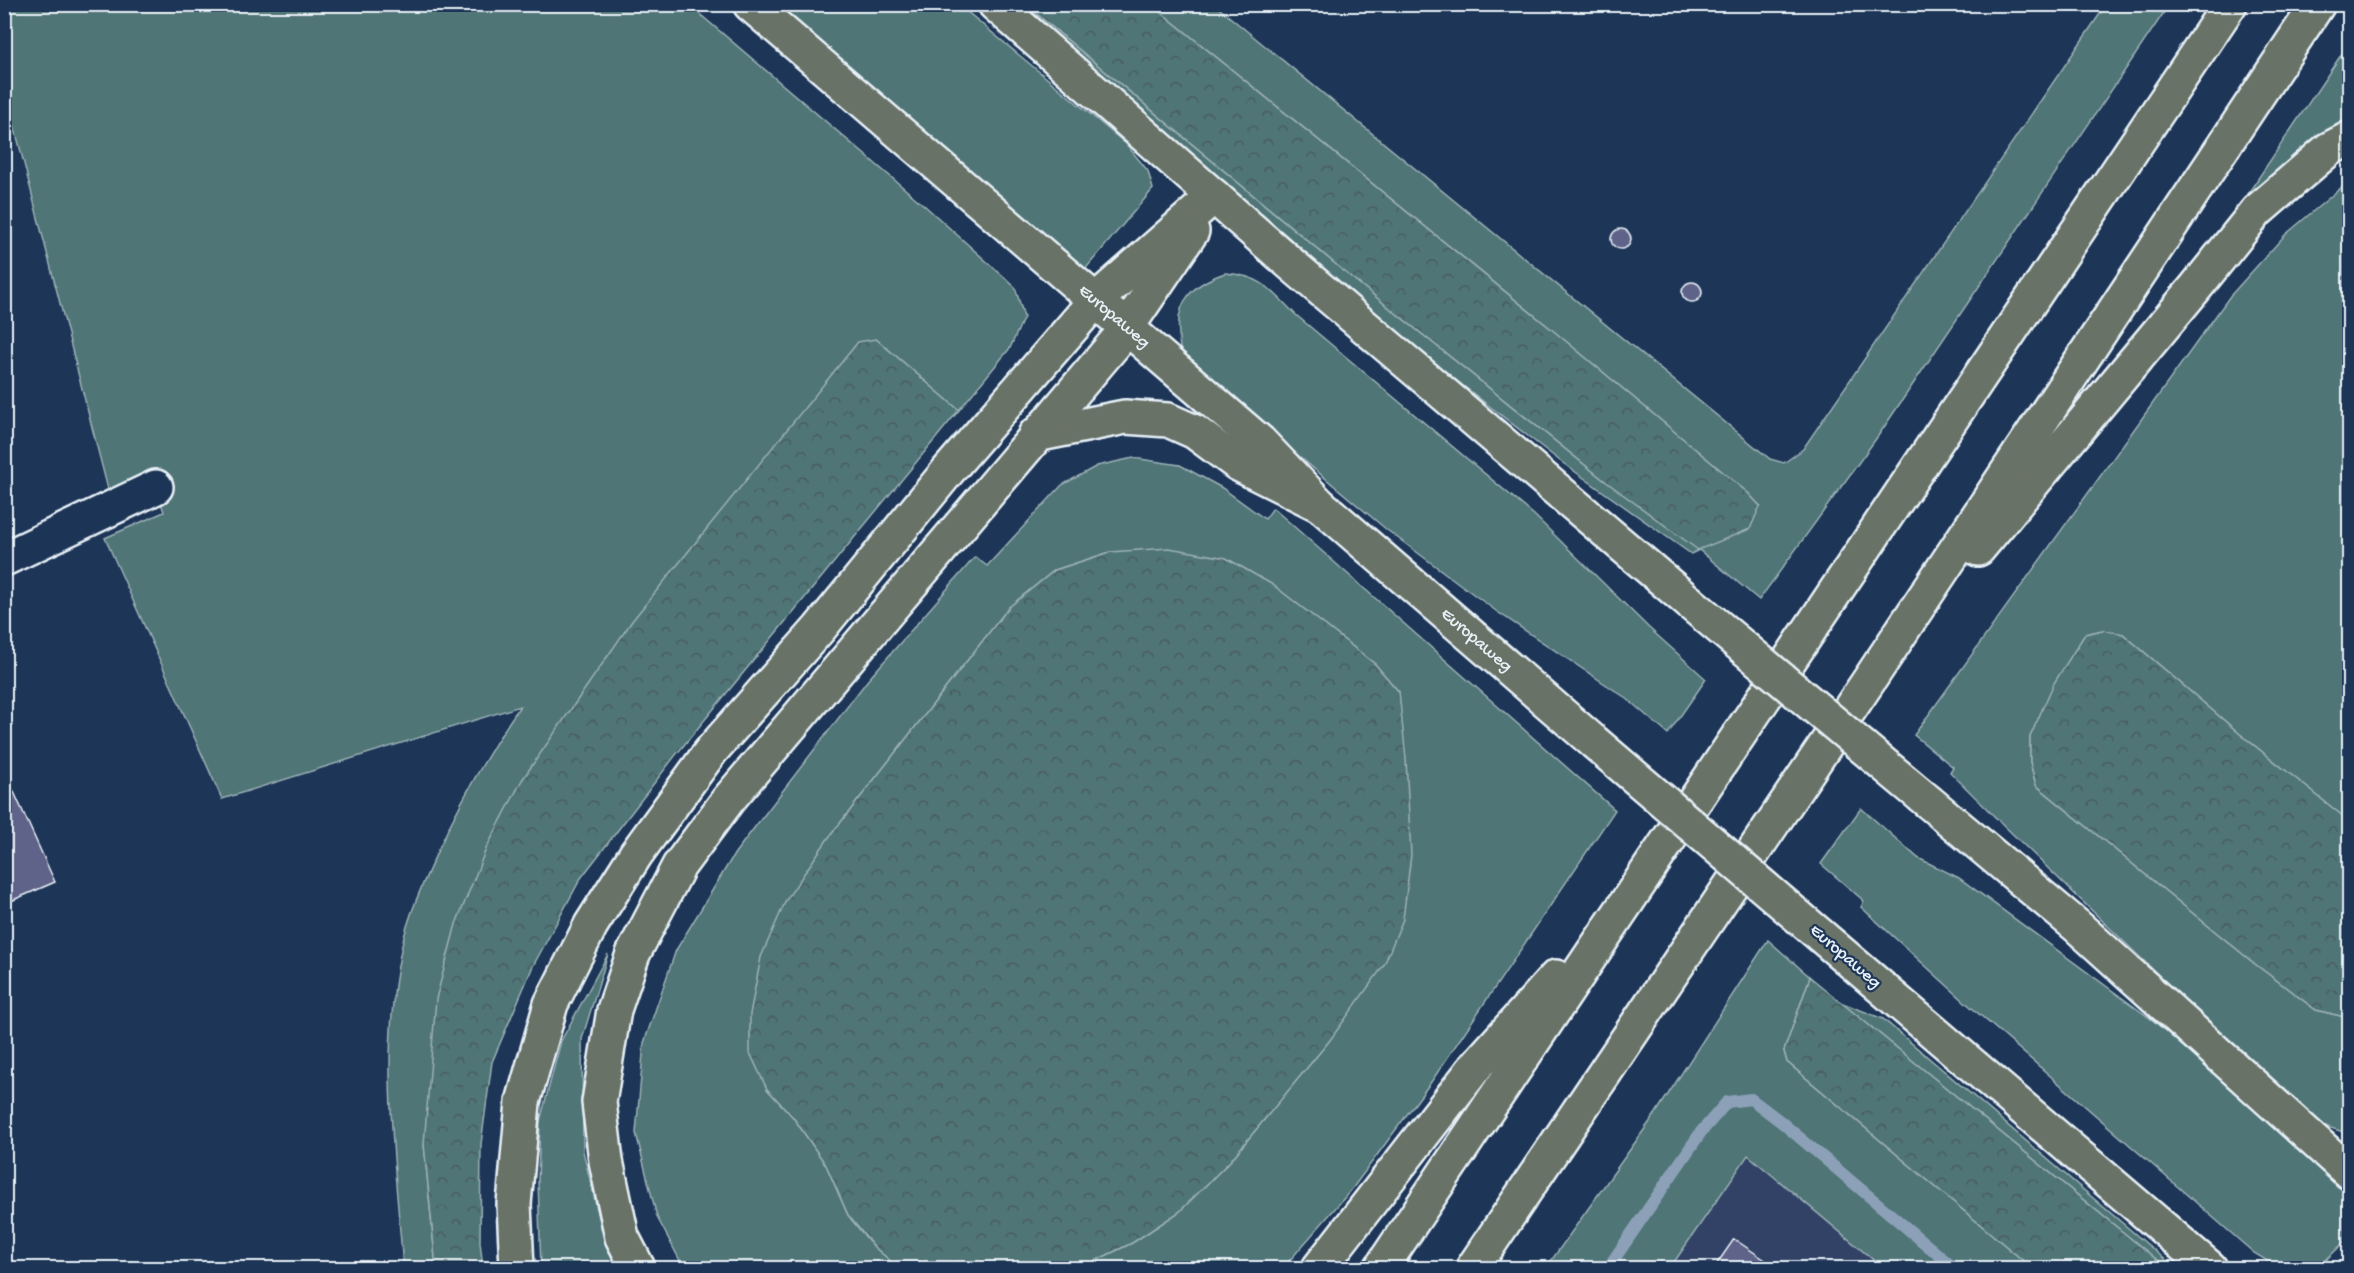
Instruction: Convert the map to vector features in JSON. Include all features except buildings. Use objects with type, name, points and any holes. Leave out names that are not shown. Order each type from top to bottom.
[{"type":"main road","name":"Europaweg","points":[[750,4],[1260,442],[1320,505],[2210,1269]]},
{"type":"main road","points":[[995,4],[1214,196],[1689,602],[2076,926],[2349,1173]]},
{"type":"main road","points":[[1381,1269],[2230,4]]},
{"type":"main road","points":[[1473,1269],[1872,676],[2318,4]]},
{"type":"main road","points":[[1872,676],[2257,211],[2329,149],[2349,138]]},
{"type":"main road","points":[[518,1269],[514,1204],[522,1102],[551,1004],[591,925],[636,854],[711,751],[819,628],[948,471],[1095,301],[1214,196]]},
{"type":"main road","points":[[638,1269],[622,1237],[606,1161],[599,1102],[614,1010],[633,954],[679,866],[728,800],[1126,328],[1214,196]]},
{"type":"main road","points":[[1035,435],[1125,417],[1168,420],[1195,432],[1238,464],[1320,505]]},
{"type":"main road","points":[[1319,1269],[1476,1066],[1636,889]]},
{"type":"street","points":[[4,559],[156,487]]},
{"type":"shaded area","points":[[1728,1085],[1962,1268],[1611,1268]]},
{"type":"green space","points":[[4,5],[689,5],[925,206],[1015,287],[1024,317],[1010,348],[959,410],[876,339],[424,1144],[436,1268],[404,1268],[402,1255],[390,1064],[395,988],[404,937],[428,873],[467,793],[520,706],[222,799],[105,538],[164,512],[153,478],[110,497],[5,90]]},
{"type":"green space","points":[[779,5],[959,5],[1126,144],[1148,171],[1153,189],[1082,273]]},
{"type":"green space","points":[[1015,5],[1026,5],[1351,277],[1605,481],[1760,506],[1748,493],[1550,328],[1152,5],[1215,5],[1770,459],[1784,463],[1803,449],[2106,5],[2169,5],[1878,436],[1759,600],[1699,550],[1691,554],[1560,461],[1439,367],[1106,80]]},
{"type":"green space","points":[[1026,5],[1152,5],[1550,328],[1748,493],[1760,506],[1750,529],[1698,550],[1605,481],[1351,277]]},
{"type":"green space","points":[[2349,43],[2349,116],[2287,163],[2253,199],[2243,201]]},
{"type":"green space","points":[[2349,181],[2349,821],[2240,734],[2123,634],[2103,630],[2085,634],[2030,737],[2030,762],[2036,785],[2255,964],[2316,1010],[2349,1018],[2349,1134],[2322,1125],[2292,1104],[1994,816],[1950,772],[1953,767],[1914,735],[2230,296],[2285,235]]},
{"type":"green space","points":[[1225,273],[1249,277],[1273,292],[1296,315],[1534,515],[1649,628],[1706,679],[1668,734],[1626,698],[1496,611],[1387,530],[1194,368],[1180,349],[1180,312],[1189,294],[1205,282]]},
{"type":"green space","points":[[876,339],[959,410],[675,756],[581,878],[533,966],[492,1062],[481,1144],[480,1242],[483,1268],[436,1268],[424,1144],[436,999],[456,924],[486,849],[522,780],[632,621],[858,342]]},
{"type":"green space","points":[[1133,458],[1180,465],[1222,488],[1265,519],[1273,508],[1615,810],[1431,1082],[1352,1189],[1283,1268],[1080,1268],[1132,1243],[1179,1212],[1230,1161],[1330,1040],[1399,692],[1375,664],[1273,585],[1226,558],[1110,552],[1055,570],[1009,607],[827,840],[767,1089],[793,1117],[826,1165],[848,1215],[873,1246],[899,1268],[684,1268],[657,1217],[636,1133],[644,1043],[676,950],[735,853],[867,681],[975,557],[987,566],[1062,485],[1097,466]]},
{"type":"green space","points":[[1169,548],[1226,558],[1273,585],[1375,664],[1399,692],[1406,759],[1411,855],[1403,919],[1384,965],[1330,1040],[1230,1161],[1179,1212],[1132,1243],[1080,1268],[899,1268],[873,1246],[848,1215],[826,1165],[793,1117],[767,1089],[750,1053],[750,1014],[761,957],[786,900],[827,840],[1009,607],[1055,570],[1110,552]]},
{"type":"green space","points":[[2103,630],[2123,634],[2240,734],[2349,821],[2349,1018],[2316,1010],[2255,964],[2036,785],[2030,762],[2030,737],[2054,683],[2085,634]]},
{"type":"green space","points":[[1861,808],[1918,858],[1959,878],[2155,1022],[2349,1192],[2350,1231],[2347,1239],[2325,1261],[2310,1266],[2279,1268],[2254,1253],[1964,1001],[1861,907],[1864,901],[1821,864]]},
{"type":"green space","points":[[1768,940],[1810,977],[1784,1051],[1787,1062],[2032,1268],[1883,1268],[1748,1155],[1670,1268],[1546,1268],[1656,1113]]},
{"type":"green space","points":[[608,954],[582,1039],[583,1151],[602,1230],[622,1268],[541,1268],[538,1181],[540,1121],[561,1041]]},
{"type":"green space","points":[[1810,977],[2167,1268],[2032,1268],[1787,1062],[1784,1051]]},
{"type":"green space","points":[[1840,1002],[1883,1019],[2175,1268],[2167,1268]]},
{"type":"waterway","points":[[1608,1268],[1701,1132],[1727,1102],[1751,1099],[1954,1268]]}]
